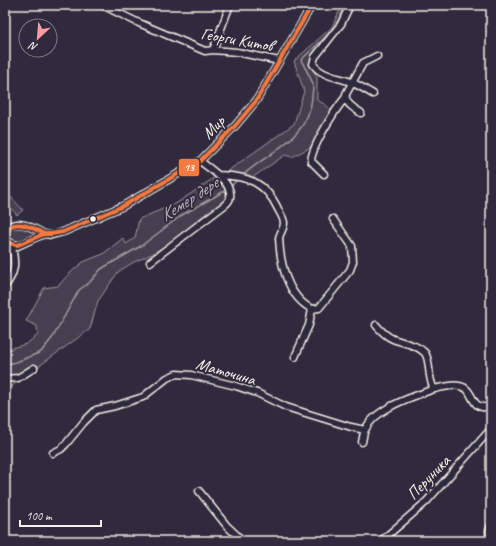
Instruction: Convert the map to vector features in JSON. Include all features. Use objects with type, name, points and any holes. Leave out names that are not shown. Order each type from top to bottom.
[{"type":"street","name":"Георги Китов","points":[[102,5],[139,23],[205,51],[213,50],[244,53],[279,61]]},
{"type":"street","points":[[213,50],[230,5]]},
{"type":"street","name":"Мир","points":[[5,252],[44,234],[52,235],[63,232],[123,206],[200,161],[235,126],[256,101],[312,5]]},
{"type":"street","points":[[350,5],[341,24],[315,58],[313,64],[317,69],[325,74],[352,82],[373,94]]},
{"type":"street","points":[[324,174],[312,164],[312,155],[316,144],[338,106],[345,98],[363,63],[377,56]]},
{"type":"street","points":[[345,98],[347,102],[360,113]]},
{"type":"street","points":[[150,262],[229,200],[230,193],[227,185],[218,175],[200,161]]},
{"type":"street","points":[[218,175],[236,175],[248,179],[262,186],[268,192],[276,204],[284,224],[279,238],[285,276],[303,303],[312,309],[319,308],[350,270],[353,262],[352,246],[332,219]]},
{"type":"street","points":[[5,230],[10,226],[22,224],[32,227],[44,234]]},
{"type":"street","points":[[5,236],[9,242],[14,245],[20,245]]},
{"type":"street","points":[[5,286],[12,276],[15,263],[12,248]]},
{"type":"street","points":[[295,357],[309,325],[312,309]]},
{"type":"street","points":[[376,325],[386,335],[413,345],[425,353],[428,362],[430,382],[434,389]]},
{"type":"street","points":[[5,379],[18,378],[34,368]]},
{"type":"street","name":"Маточина","points":[[53,453],[61,449],[66,444],[96,410],[115,406],[143,397],[167,378],[176,374],[191,375],[236,386],[257,393],[286,407],[365,430]]},
{"type":"street","points":[[362,442],[365,430],[376,416],[407,399],[434,389],[453,385],[464,387],[476,404],[483,408],[491,407]]},
{"type":"street","name":"Перуника","points":[[381,541],[426,502],[491,429]]},
{"type":"street","points":[[199,491],[227,526],[243,541]]},
{"type":"street","points":[[490,541],[489,531],[491,526]]},
{"type":"shaded area","points":[[342,5],[347,5],[339,24],[316,51],[311,61],[312,68],[317,77],[317,100],[331,110],[311,147],[292,157],[285,155],[249,180],[222,175],[294,124],[304,91],[294,61],[332,27]]},
{"type":"shaded area","points":[[218,175],[231,196],[200,218],[175,239],[152,254],[132,263],[118,272],[98,301],[90,329],[13,385],[5,405],[5,350],[26,344],[38,335],[37,326],[26,321],[44,288],[58,286],[83,262],[103,254],[123,238],[126,244],[135,238],[139,219],[177,203]]},
{"type":"shaded area","points":[[7,193],[23,210],[17,215],[5,201],[5,195]]},
{"type":"shaded area","points":[[16,224],[44,234],[20,245],[5,236],[5,230]]},
{"type":"waterway","name":"Кемер дере","points":[[242,176],[286,143],[295,135],[303,124],[309,112],[313,85],[301,60],[333,29],[342,14],[345,5]]},
{"type":"waterway","name":"Кемер дере","points":[[231,186],[238,179]]},
{"type":"waterway","name":"Кемер дере","points":[[5,365],[41,352],[53,337],[79,290],[90,282],[101,269],[141,246],[182,215],[228,189]]},
{"type":"transit line","name":"13","points":[[5,236],[10,243],[18,245],[44,234],[63,232],[123,206],[200,161],[235,126],[256,101],[312,5]]},
{"type":"transit line","name":"13","points":[[5,230],[14,225],[24,225],[44,234]]}]
